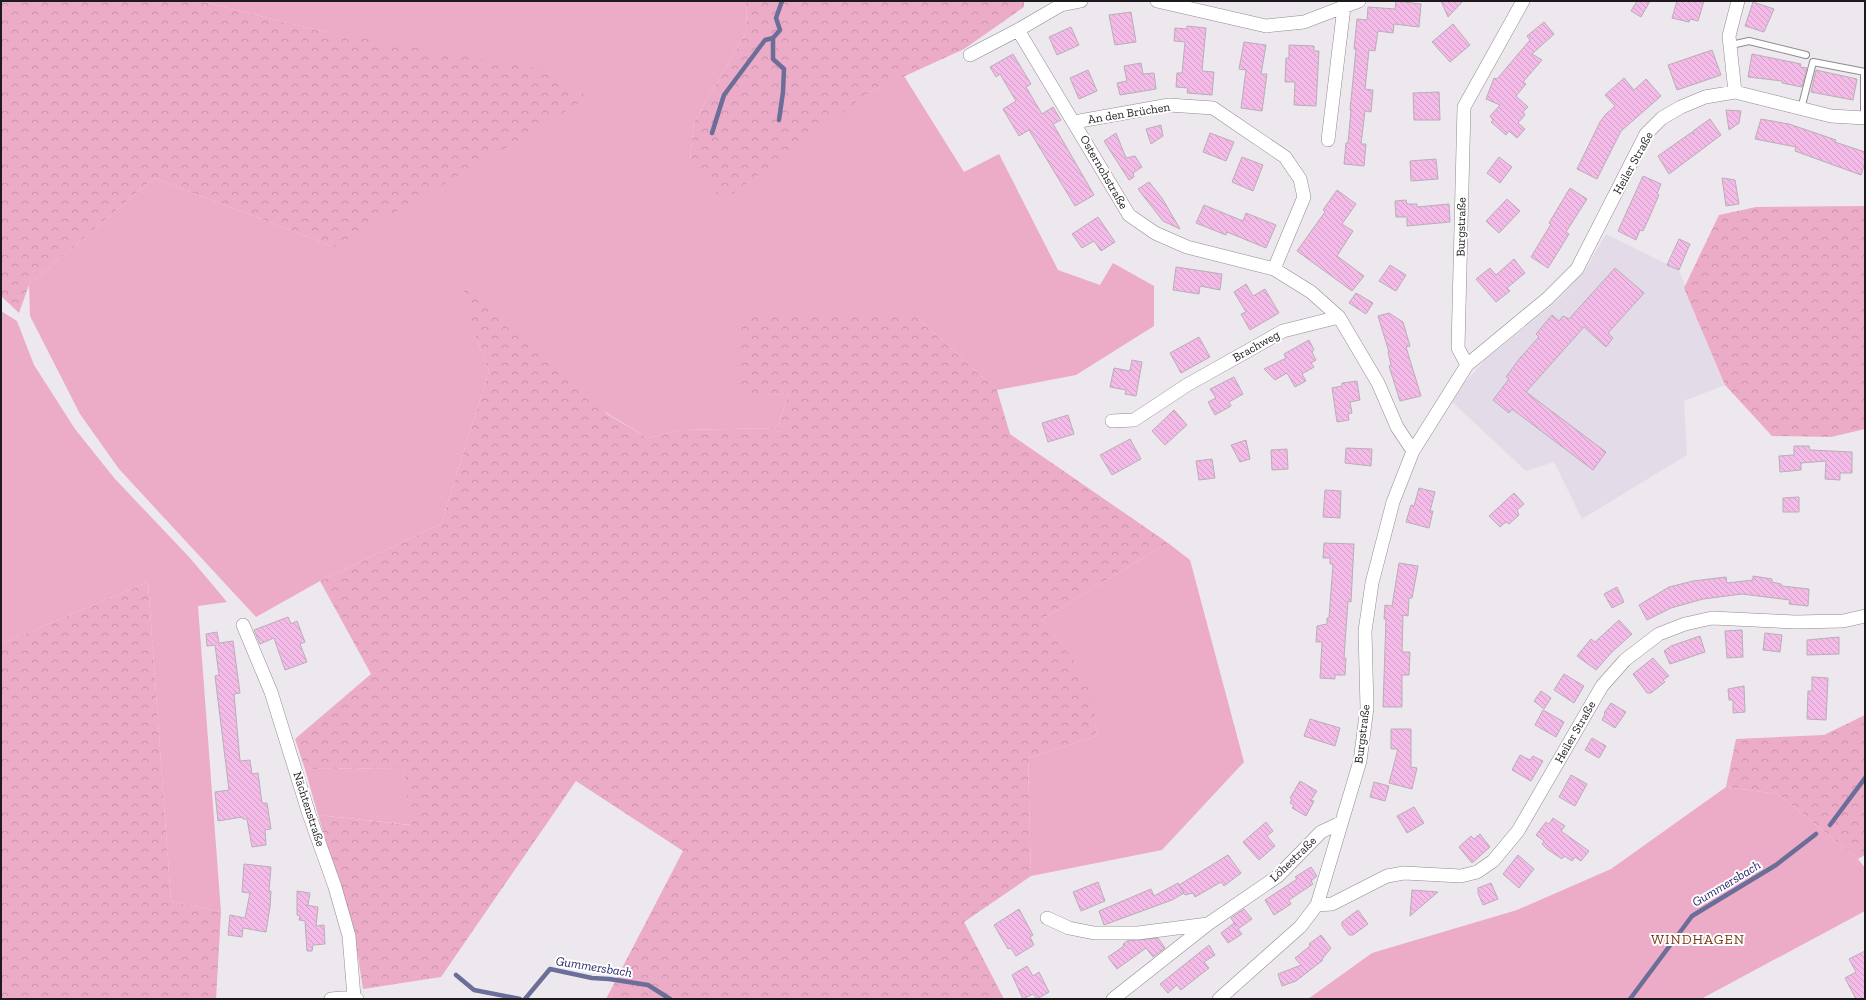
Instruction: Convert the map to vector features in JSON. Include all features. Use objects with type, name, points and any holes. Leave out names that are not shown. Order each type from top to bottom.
[{"type":"street","points":[[970,55],[1018,30],[1061,5],[1081,1]]},
{"type":"street","points":[[1157,1],[1266,26],[1304,22],[1359,1]]},
{"type":"street","name":"Burgstraße","points":[[1219,999],[1300,927],[1317,905],[1323,889],[1340,823],[1360,761],[1367,708],[1365,631],[1372,583],[1393,502],[1413,451],[1467,365],[1458,348],[1464,107],[1523,1]]},
{"type":"street","points":[[1735,92],[1729,36],[1738,1]]},
{"type":"street","points":[[1328,140],[1344,7]]},
{"type":"street","name":"Osternohstraße","points":[[1018,30],[1129,215],[1154,234],[1188,247],[1274,269],[1311,292],[1339,317]]},
{"type":"street","name":"Heiler Straße","points":[[1467,365],[1548,298],[1577,269],[1646,134],[1662,118],[1705,97],[1735,92],[1831,116],[1865,118]]},
{"type":"street","name":"An den Brüchen","points":[[1074,122],[1169,105],[1213,108],[1279,152],[1300,178],[1304,197],[1274,269]]},
{"type":"street","points":[[1339,317],[1378,383],[1397,427],[1413,451]]},
{"type":"street","name":"Brachweg","points":[[1112,421],[1134,420],[1187,385],[1283,331],[1339,317]]},
{"type":"street","name":"Heiler Straße","points":[[1317,905],[1332,904],[1387,876],[1404,873],[1461,876],[1477,872],[1493,861],[1518,831],[1602,686],[1625,660],[1659,634],[1685,624],[1712,618],[1796,622],[1843,621],[1865,616]]},
{"type":"street","name":"Nächtenstraße","points":[[243,625],[271,692],[309,814],[336,887],[349,936],[355,998],[331,999]]},
{"type":"street","name":"Löhestraße","points":[[1113,999],[1208,924],[1278,876],[1321,832],[1340,823]]},
{"type":"street","name":"Löhestraße","points":[[1047,918],[1068,928],[1094,933],[1138,933],[1208,924]]},
{"type":"lane","points":[[1731,45],[1748,41],[1806,55]]},
{"type":"lane","points":[[1801,109],[1813,62],[1864,72],[1865,118]]},
{"type":"shaded area","points":[[1606,234],[1679,270],[1725,385],[1684,401],[1687,455],[1582,519],[1554,462],[1526,471],[1452,402],[1465,382],[1487,358],[1556,302],[1584,272]]},
{"type":"green space","points":[[1,1],[200,1],[325,32],[541,69],[589,97],[498,153],[334,247],[154,178],[29,285],[19,313],[1,296]]},
{"type":"green space","points":[[200,1],[746,1],[747,31],[694,122],[690,160],[870,92],[904,76],[964,172],[999,154],[1058,270],[1100,285],[1113,263],[1154,286],[1154,326],[1076,375],[997,390],[916,317],[740,317],[740,395],[788,394],[778,428],[681,430],[648,438],[474,333],[489,371],[441,524],[320,581],[256,617],[119,469],[80,414],[30,316],[29,285],[154,178],[334,247],[325,32]]},
{"type":"green space","points":[[746,1],[1024,1],[1024,7],[964,49],[870,92],[723,201],[690,160],[694,122],[747,31]]},
{"type":"green space","points":[[1865,206],[1865,429],[1831,437],[1772,436],[1725,385],[1684,288],[1719,215],[1756,207]]},
{"type":"green space","points":[[462,285],[607,414],[648,438],[681,430],[778,428],[788,394],[740,396],[740,317],[916,317],[997,390],[1010,434],[1168,543],[1042,619],[1090,682],[1097,736],[1028,758],[1031,876],[964,922],[1004,999],[606,999],[683,851],[576,781],[441,977],[363,989],[355,937],[318,815],[411,825],[403,768],[305,769],[295,739],[371,674],[320,581],[441,524],[489,371],[474,333]]},
{"type":"green space","points":[[1,311],[17,321],[34,365],[75,429],[115,479],[190,558],[227,602],[198,606],[221,912],[171,901],[148,582],[1,644]]},
{"type":"green space","points":[[1168,543],[1190,560],[1244,762],[1162,850],[1031,876],[1028,758],[1097,736],[1089,682],[1042,619]]},
{"type":"green space","points":[[148,582],[171,901],[221,912],[216,999],[1,999],[1,644]]},
{"type":"green space","points":[[1865,715],[1865,855],[1858,859],[1778,794],[1726,787],[1736,739],[1824,735]]},
{"type":"green space","points":[[403,768],[412,825],[318,815],[305,769]]},
{"type":"green space","points":[[1726,787],[1778,794],[1858,859],[1865,868],[1865,911],[1701,999],[1308,999],[1372,953],[1517,910],[1611,869]]},
{"type":"building","points":[[1396,1],[1421,4],[1419,27],[1394,24],[1393,33],[1378,31],[1375,51],[1369,50],[1365,89],[1373,90],[1371,112],[1365,111],[1361,144],[1366,144],[1364,166],[1344,164],[1346,143],[1348,143],[1351,110],[1357,19],[1367,20],[1368,7],[1395,9]]},
{"type":"building","points":[[1441,1],[1463,1],[1448,17]]},
{"type":"building","points":[[1637,1],[1650,1],[1641,17],[1631,11]]},
{"type":"building","points":[[1677,1],[1704,1],[1698,21],[1690,19],[1689,22],[1672,18]]},
{"type":"building","points":[[1753,2],[1774,9],[1764,32],[1745,26]]},
{"type":"building","points":[[1131,12],[1136,42],[1115,45],[1109,15]]},
{"type":"building","points":[[1544,22],[1554,34],[1532,54],[1542,60],[1523,82],[1526,84],[1516,96],[1528,107],[1523,112],[1525,115],[1518,123],[1525,129],[1517,138],[1509,131],[1506,135],[1491,122],[1493,120],[1490,116],[1500,105],[1486,99],[1494,78],[1497,79],[1530,40],[1527,36]]},
{"type":"building","points":[[1453,24],[1470,45],[1450,62],[1432,42]]},
{"type":"building","points":[[1187,26],[1206,28],[1202,71],[1214,72],[1212,95],[1187,93],[1188,88],[1176,87],[1177,73],[1182,73],[1185,42],[1174,41],[1175,28],[1187,29]]},
{"type":"building","points":[[1071,27],[1079,45],[1057,55],[1049,37]]},
{"type":"building","points":[[1244,42],[1266,45],[1261,74],[1267,74],[1262,111],[1241,108],[1246,70],[1239,69]]},
{"type":"building","points":[[1289,45],[1314,46],[1314,51],[1319,51],[1316,106],[1294,105],[1295,82],[1285,82],[1286,58],[1289,58]]},
{"type":"building","points":[[1712,50],[1721,75],[1677,90],[1668,65]]},
{"type":"building","points":[[1013,54],[1031,84],[1026,87],[1042,114],[1053,107],[1061,120],[1053,124],[1094,195],[1075,206],[1029,130],[1019,136],[1003,109],[1016,101],[1000,74],[996,77],[990,67]]},
{"type":"building","points":[[1752,54],[1801,64],[1800,67],[1807,68],[1802,87],[1782,83],[1782,81],[1748,77]]},
{"type":"building","points":[[1141,63],[1143,74],[1154,73],[1156,89],[1120,95],[1117,83],[1127,81],[1124,66]]},
{"type":"building","points":[[1088,70],[1097,91],[1079,99],[1070,78]]},
{"type":"building","points":[[1816,70],[1857,79],[1853,100],[1811,92]]},
{"type":"building","points":[[1624,78],[1634,90],[1646,79],[1661,96],[1621,131],[1597,179],[1577,169],[1600,122],[1615,106],[1605,95]]},
{"type":"building","points":[[1439,92],[1440,120],[1414,120],[1413,93]]},
{"type":"building","points":[[1726,110],[1741,111],[1739,123],[1729,130]]},
{"type":"building","points":[[1710,119],[1721,135],[1669,174],[1658,156],[1692,132],[1694,135],[1693,131]]},
{"type":"building","points":[[1761,119],[1789,124],[1836,140],[1835,142],[1865,152],[1865,163],[1861,175],[1795,151],[1796,147],[1755,139]]},
{"type":"building","points":[[1161,125],[1163,136],[1151,144],[1146,129]]},
{"type":"building","points":[[1116,133],[1126,158],[1135,156],[1142,167],[1133,173],[1134,177],[1129,180],[1104,141]]},
{"type":"building","points":[[1210,133],[1234,142],[1226,161],[1203,152]]},
{"type":"building","points":[[1242,157],[1263,165],[1253,191],[1232,182]]},
{"type":"building","points":[[1499,157],[1512,167],[1500,183],[1487,173]]},
{"type":"building","points":[[1436,159],[1438,179],[1411,181],[1410,161]]},
{"type":"building","points":[[1643,176],[1661,184],[1657,194],[1659,195],[1649,218],[1643,231],[1640,230],[1636,240],[1618,231]]},
{"type":"building","points":[[1722,178],[1735,180],[1739,204],[1726,206]]},
{"type":"building","points":[[1149,182],[1162,198],[1180,229],[1163,221],[1138,189]]},
{"type":"building","points":[[1570,188],[1587,199],[1566,232],[1569,234],[1548,268],[1531,257]]},
{"type":"building","points":[[1337,190],[1356,204],[1342,224],[1353,231],[1337,256],[1364,276],[1352,291],[1297,251],[1325,212],[1323,210]]},
{"type":"building","points":[[1507,199],[1520,211],[1499,233],[1486,221]]},
{"type":"building","points":[[1406,200],[1407,204],[1417,204],[1417,207],[1449,204],[1450,222],[1407,226],[1407,217],[1396,217],[1395,201]]},
{"type":"building","points":[[1204,205],[1243,221],[1246,213],[1276,225],[1266,248],[1227,232],[1226,235],[1196,223]]},
{"type":"building","points":[[1098,217],[1115,242],[1101,251],[1094,241],[1082,248],[1072,234]]},
{"type":"building","points":[[1679,239],[1690,244],[1679,270],[1667,265]]},
{"type":"building","points":[[1514,259],[1525,273],[1507,288],[1510,291],[1496,302],[1476,279],[1490,268],[1496,275]]},
{"type":"building","points":[[1390,265],[1406,275],[1396,291],[1379,281]]},
{"type":"building","points":[[1176,267],[1222,274],[1220,290],[1200,286],[1199,294],[1173,290]]},
{"type":"building","points":[[1615,268],[1644,293],[1608,333],[1613,338],[1606,347],[1584,327],[1526,392],[1606,452],[1593,470],[1512,409],[1509,413],[1493,400],[1509,379],[1506,377],[1520,358],[1539,337],[1536,334],[1552,315],[1559,321],[1563,316],[1569,319]]},
{"type":"building","points":[[1246,284],[1253,296],[1265,289],[1279,313],[1250,330],[1241,314],[1246,312],[1234,292]]},
{"type":"building","points":[[1356,293],[1373,303],[1366,314],[1349,303]]},
{"type":"building","points":[[1389,313],[1403,322],[1410,346],[1406,347],[1421,396],[1400,401],[1389,366],[1391,365],[1389,352],[1378,316]]},
{"type":"building","points":[[1199,337],[1210,357],[1181,373],[1170,353]]},
{"type":"building","points":[[1309,340],[1314,350],[1312,352],[1316,360],[1311,363],[1314,367],[1302,374],[1306,381],[1295,387],[1287,373],[1275,380],[1264,369],[1286,358],[1284,354]]},
{"type":"building","points":[[1132,360],[1142,362],[1136,396],[1125,394],[1126,390],[1110,387],[1114,368],[1130,371]]},
{"type":"building","points":[[1234,377],[1243,394],[1229,402],[1231,406],[1215,415],[1208,402],[1216,398],[1210,389]]},
{"type":"building","points":[[1357,381],[1360,400],[1350,402],[1352,413],[1348,414],[1349,420],[1337,422],[1332,388],[1342,386],[1342,383]]},
{"type":"building","points":[[1174,410],[1187,425],[1165,445],[1152,431]]},
{"type":"building","points":[[1068,415],[1074,434],[1048,442],[1042,423]]},
{"type":"building","points":[[1130,439],[1141,459],[1112,475],[1100,455]]},
{"type":"building","points":[[1246,440],[1250,459],[1240,462],[1231,445]]},
{"type":"building","points":[[1794,446],[1809,446],[1810,450],[1852,452],[1852,473],[1840,473],[1840,480],[1825,479],[1826,461],[1801,463],[1801,470],[1780,472],[1779,456],[1794,455]]},
{"type":"building","points":[[1346,448],[1372,449],[1371,466],[1345,463]]},
{"type":"building","points":[[1287,449],[1288,469],[1272,470],[1271,450]]},
{"type":"building","points":[[1212,459],[1215,478],[1199,480],[1196,461]]},
{"type":"building","points":[[1419,488],[1435,492],[1430,511],[1433,511],[1429,528],[1406,522],[1411,505],[1414,506]]},
{"type":"building","points":[[1325,490],[1341,491],[1340,518],[1323,517]]},
{"type":"building","points":[[1514,493],[1524,504],[1517,510],[1519,515],[1509,524],[1506,522],[1500,527],[1489,516]]},
{"type":"building","points":[[1799,497],[1799,512],[1783,512],[1783,498]]},
{"type":"building","points":[[1324,543],[1354,544],[1351,602],[1348,601],[1344,658],[1346,658],[1345,675],[1335,675],[1335,679],[1320,678],[1322,642],[1316,642],[1317,626],[1327,624],[1327,618],[1329,618],[1333,564],[1330,564],[1330,558],[1323,558]]},
{"type":"building","points":[[1399,563],[1418,566],[1412,598],[1409,598],[1408,616],[1403,615],[1402,652],[1410,652],[1409,675],[1402,675],[1402,707],[1383,707],[1386,619],[1384,619],[1385,605],[1392,606]]},
{"type":"building","points":[[1753,576],[1772,579],[1772,582],[1781,584],[1782,586],[1809,589],[1808,606],[1789,604],[1790,600],[1742,594],[1703,599],[1671,608],[1647,620],[1639,605],[1669,587],[1693,581],[1726,577],[1727,583],[1753,580]]},
{"type":"building","points":[[1617,587],[1624,602],[1612,608],[1604,594]]},
{"type":"building","points":[[288,617],[291,624],[297,621],[305,642],[300,644],[307,662],[285,670],[274,638],[260,644],[254,630]]},
{"type":"building","points":[[1619,620],[1632,634],[1612,652],[1596,670],[1577,656],[1591,639],[1595,642]]},
{"type":"building","points":[[1742,630],[1743,657],[1727,658],[1725,631]]},
{"type":"building","points":[[217,632],[219,643],[233,641],[240,693],[234,694],[240,761],[250,760],[252,774],[258,773],[262,803],[267,803],[271,829],[265,830],[266,845],[252,847],[247,819],[243,819],[242,817],[218,821],[215,792],[229,790],[215,676],[219,675],[215,645],[207,646],[206,634]]},
{"type":"building","points":[[1765,633],[1782,635],[1780,652],[1763,650]]},
{"type":"building","points":[[1700,636],[1705,652],[1670,664],[1664,651],[1671,646]]},
{"type":"building","points":[[1839,637],[1839,654],[1807,655],[1807,640]]},
{"type":"building","points":[[1653,658],[1669,676],[1663,680],[1665,682],[1651,693],[1647,693],[1633,674]]},
{"type":"building","points":[[1564,674],[1584,686],[1574,703],[1554,690]]},
{"type":"building","points":[[1812,677],[1828,678],[1826,720],[1807,719],[1808,691],[1812,691]]},
{"type":"building","points":[[1744,686],[1745,712],[1733,713],[1733,700],[1729,700],[1728,689]]},
{"type":"building","points":[[1541,691],[1551,698],[1544,709],[1534,701]]},
{"type":"building","points":[[1611,703],[1626,712],[1615,728],[1602,720],[1605,714],[1604,713]]},
{"type":"building","points":[[1543,710],[1564,722],[1556,737],[1535,725]]},
{"type":"building","points":[[1310,719],[1340,728],[1335,746],[1304,736]]},
{"type":"building","points":[[1391,729],[1411,729],[1411,767],[1417,768],[1412,789],[1389,783],[1398,749],[1391,749]]},
{"type":"building","points":[[1592,738],[1606,746],[1599,758],[1585,750]]},
{"type":"building","points":[[1520,755],[1530,760],[1533,756],[1543,761],[1531,781],[1512,770]]},
{"type":"building","points":[[1571,775],[1587,784],[1575,806],[1559,797]]},
{"type":"building","points":[[1300,781],[1317,791],[1311,800],[1314,801],[1306,816],[1292,808],[1294,805],[1290,803],[1292,799],[1290,798]]},
{"type":"building","points":[[1374,782],[1389,786],[1385,801],[1370,797]]},
{"type":"building","points":[[1414,807],[1424,823],[1407,833],[1397,816]]},
{"type":"building","points":[[1553,818],[1565,826],[1561,831],[1589,851],[1581,861],[1575,857],[1572,861],[1564,856],[1562,859],[1547,849],[1542,844],[1544,841],[1536,835],[1546,822],[1549,824]]},
{"type":"building","points":[[1266,822],[1273,831],[1267,836],[1275,846],[1259,860],[1243,842]]},
{"type":"building","points":[[1480,834],[1490,847],[1472,863],[1459,847],[1471,836],[1474,839]]},
{"type":"building","points":[[1228,855],[1241,873],[1224,886],[1221,882],[1195,897],[1193,893],[1185,895],[1179,885]]},
{"type":"building","points":[[1518,855],[1534,869],[1519,888],[1503,874]]},
{"type":"building","points":[[244,864],[271,867],[269,891],[271,891],[266,932],[243,928],[242,937],[228,935],[230,915],[245,918],[250,893],[242,892]]},
{"type":"building","points":[[1311,867],[1317,876],[1311,881],[1313,884],[1289,900],[1291,904],[1274,915],[1265,900],[1297,879],[1295,877]]},
{"type":"building","points":[[1098,882],[1105,901],[1081,911],[1073,892]]},
{"type":"building","points":[[1178,883],[1184,893],[1172,900],[1104,925],[1099,911],[1151,889],[1154,896]]},
{"type":"building","points":[[1491,883],[1498,899],[1483,905],[1478,893],[1478,888]]},
{"type":"building","points":[[1412,890],[1438,892],[1410,916]]},
{"type":"building","points":[[297,891],[310,893],[308,905],[306,905],[318,907],[316,926],[324,925],[325,944],[313,945],[312,951],[307,951],[305,921],[299,920],[300,916],[297,915]]},
{"type":"building","points":[[1019,909],[1033,935],[1030,937],[1034,945],[1016,956],[1011,948],[1008,949],[994,925]]},
{"type":"building","points":[[1244,909],[1252,919],[1238,929],[1242,934],[1228,943],[1221,933],[1234,923],[1236,926],[1231,918]]},
{"type":"building","points":[[1358,910],[1368,924],[1353,935],[1349,935],[1342,926],[1342,922]]},
{"type":"building","points":[[1321,935],[1331,948],[1322,959],[1323,960],[1296,981],[1282,986],[1278,974],[1301,965],[1295,958],[1310,946],[1309,944]]},
{"type":"building","points":[[1158,938],[1165,948],[1153,957],[1146,948],[1117,969],[1108,957],[1124,946],[1123,944],[1127,941]]},
{"type":"building","points":[[1209,945],[1215,955],[1204,962],[1209,968],[1181,990],[1177,985],[1168,993],[1160,984]]},
{"type":"building","points":[[1865,951],[1865,999],[1856,999],[1845,978],[1856,972],[1849,959]]},
{"type":"building","points":[[1027,966],[1033,976],[1039,972],[1049,992],[1037,999],[1033,994],[1023,999],[1012,975]]},
{"type":"waterway","points":[[712,133],[724,95],[765,40],[773,38],[780,30],[776,18],[782,1]]},
{"type":"waterway","points":[[773,38],[773,59],[784,69],[783,92],[779,120]]},
{"type":"waterway","name":"Gummersbach","points":[[1830,825],[1865,778]]},
{"type":"waterway","name":"Gummersbach","points":[[1630,999],[1692,916],[1776,865],[1816,834]]},
{"type":"waterway","name":"Gummersbach","points":[[525,999],[550,969],[592,978],[648,985],[670,999]]},
{"type":"waterway","name":"Gummersbach","points":[[456,975],[474,990],[520,999]]},
{"type":"district","name":"WINDHAGEN","points":[[1698,939]]}]
